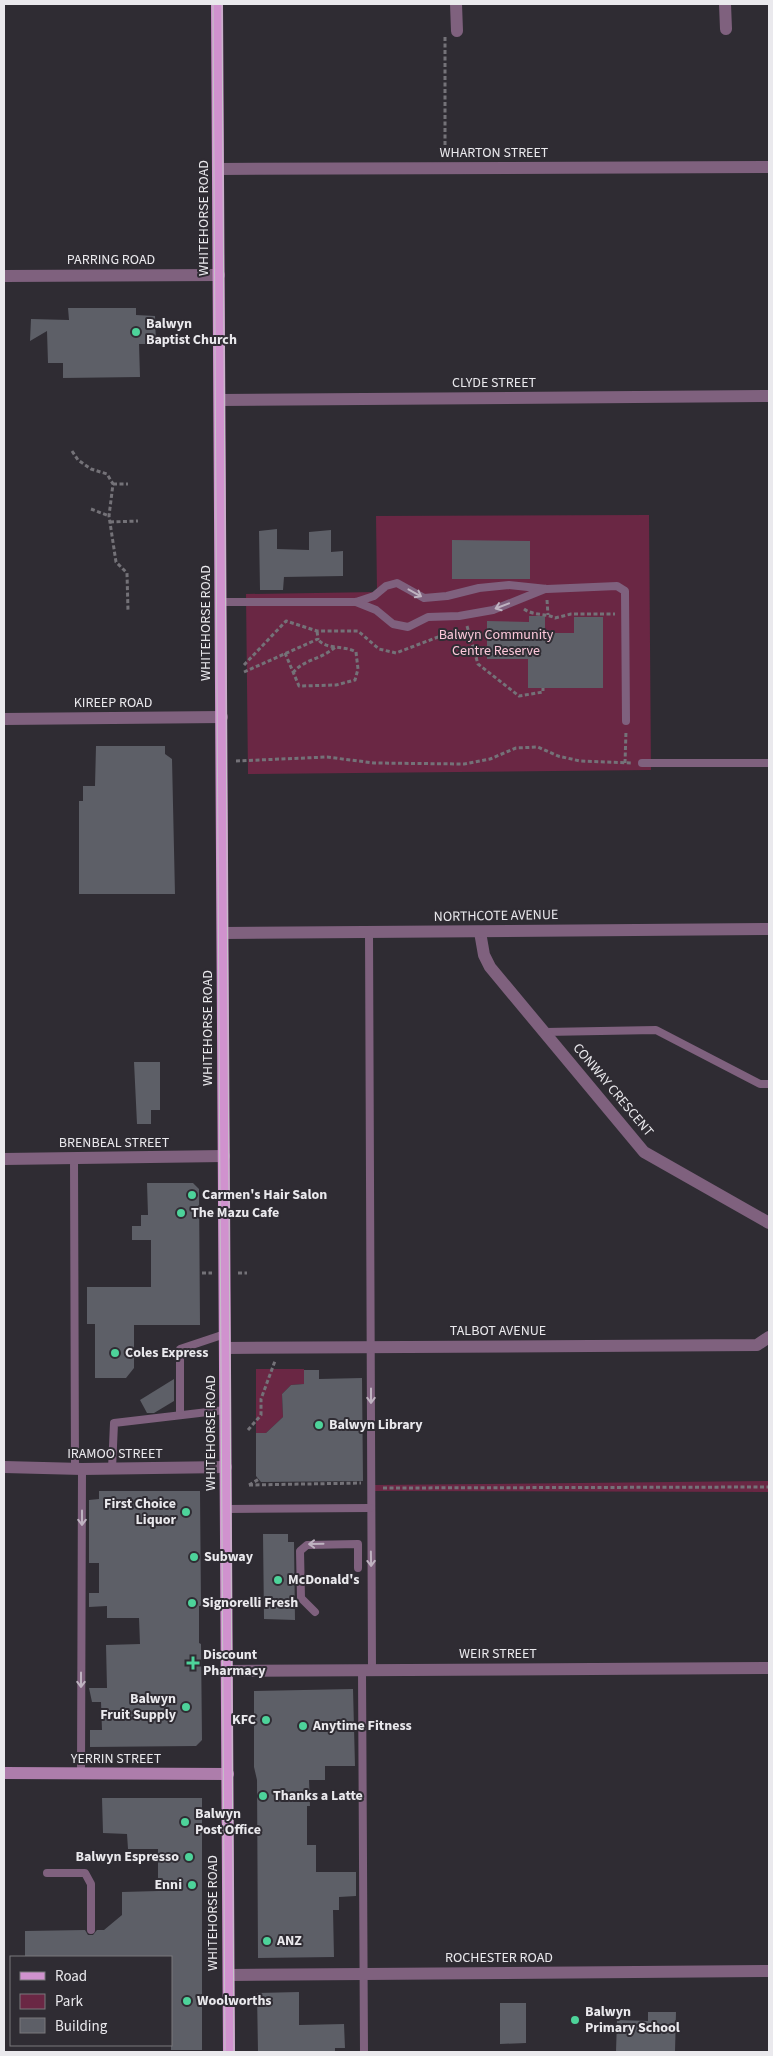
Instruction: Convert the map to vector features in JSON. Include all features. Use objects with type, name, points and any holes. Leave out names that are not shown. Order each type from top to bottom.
[{"type":"main road","name":"WHITEHORSE ROAD","points":[[217,4],[229,2052]]},
{"type":"street","points":[[456,4],[457,31]]},
{"type":"street","points":[[726,4],[726,29]]},
{"type":"street","name":"WHARTON STREET","points":[[219,169],[769,167]]},
{"type":"street","name":"PARRING ROAD","points":[[4,276],[219,275]]},
{"type":"street","name":"CLYDE STREET","points":[[220,400],[769,396]]},
{"type":"street","name":"KIREEP ROAD","points":[[4,719],[222,717]]},
{"type":"street","name":"NORTHCOTE AVENUE","points":[[223,933],[769,929]]},
{"type":"street","name":"CONWAY CRESCENT","points":[[480,932],[484,955],[490,967],[644,1152],[769,1223]]},
{"type":"street","name":"BRENBEAL STREET","points":[[4,1159],[224,1156]]},
{"type":"street","name":"TALBOT AVENUE","points":[[226,1348],[758,1345],[769,1337]]},
{"type":"street","name":"IRAMOO STREET","points":[[4,1468],[226,1468]]},
{"type":"street","name":"WEIR STREET","points":[[227,1671],[769,1668]]},
{"type":"street","name":"YERRIN STREET","points":[[4,1773],[46,1772],[81,1775],[228,1774]]},
{"type":"street","name":"ROCHESTER ROAD","points":[[229,1975],[769,1971]]},
{"type":"lane","points":[[221,602],[356,602],[374,596],[386,586],[397,583],[424,598],[447,596],[479,588],[509,585],[547,588],[617,586],[625,591],[626,721]]},
{"type":"lane","points":[[356,602],[376,610],[393,624],[408,627],[428,618],[459,616],[493,610],[547,588]]},
{"type":"lane","points":[[642,763],[769,763]]},
{"type":"lane","points":[[364,2052],[371,1347],[369,932]]},
{"type":"lane","points":[[545,1032],[656,1030],[760,1084],[769,1084]]},
{"type":"lane","points":[[74,1158],[81,1775]]},
{"type":"lane","points":[[180,1414],[180,1349],[225,1334]]},
{"type":"lane","points":[[112,1469],[114,1423],[225,1410]]},
{"type":"lane","points":[[226,1509],[370,1508]]},
{"type":"lane","points":[[314,1612],[301,1598],[300,1551],[307,1545],[358,1544],[358,1568]]},
{"type":"lane","points":[[47,1873],[85,1873],[91,1884],[91,1930]]},
{"type":"path","points":[[445,168],[444,38],[457,31]]},
{"type":"path","points":[[72,451],[78,460],[91,469],[107,474],[113,484],[109,516],[116,562],[127,573],[128,611]]},
{"type":"path","points":[[113,484],[128,484]]},
{"type":"path","points":[[91,509],[109,516]]},
{"type":"path","points":[[110,522],[138,521]]},
{"type":"path","points":[[522,608],[531,614],[548,615],[555,618],[571,614],[625,614]]},
{"type":"path","points":[[244,664],[286,620],[318,630],[358,631],[379,649],[396,653],[462,627]]},
{"type":"path","points":[[467,626],[478,664],[498,681],[519,696],[543,692],[543,688]]},
{"type":"path","points":[[285,653],[299,686],[336,686],[355,680],[358,668],[356,652],[348,647],[321,643],[318,639],[318,630]]},
{"type":"path","points":[[244,672],[318,639]]},
{"type":"path","points":[[293,674],[298,667],[331,652],[336,646]]},
{"type":"path","points":[[625,763],[626,721]]},
{"type":"path","points":[[222,757],[238,762],[328,757],[374,763],[464,764],[490,759],[516,748],[538,746],[558,756],[580,761],[642,763]]},
{"type":"path","points":[[248,1430],[261,1415],[260,1398],[280,1348]]},
{"type":"path","points":[[259,1479],[249,1485],[360,1483],[370,1488],[769,1487]]},
{"type":"green space","name":"Balwyn Community Centre Reserve","points":[[649,515],[651,770],[248,774],[246,594],[377,592],[376,516]]},
{"type":"green space","points":[[256,1369],[304,1369],[304,1384],[291,1385],[282,1394],[283,1417],[266,1433],[256,1433]]},
{"type":"green space","points":[[769,1481],[769,1492],[375,1491],[375,1485]]},
{"type":"building","points":[[68,308],[136,308],[136,315],[155,316],[156,344],[139,344],[140,377],[63,378],[63,363],[48,363],[47,331],[30,341],[31,319],[69,320]]},
{"type":"building","points":[[277,529],[277,549],[309,550],[309,532],[331,530],[331,552],[343,551],[343,576],[284,577],[283,590],[260,590],[259,531]]},
{"type":"building","points":[[452,540],[530,541],[530,579],[452,579]]},
{"type":"building","points":[[529,616],[545,616],[545,633],[574,633],[574,617],[603,617],[603,688],[528,688],[528,659],[487,659],[487,621],[529,622]]},
{"type":"building","points":[[96,746],[165,746],[165,754],[172,759],[175,894],[79,894],[79,801],[83,801],[83,786],[95,786]]},
{"type":"building","points":[[134,1062],[160,1062],[160,1110],[151,1110],[151,1124],[137,1124]]},
{"type":"building","points":[[147,1183],[193,1183],[199,1189],[200,1325],[134,1325],[134,1368],[126,1378],[95,1378],[95,1324],[87,1324],[87,1287],[151,1287],[151,1240],[132,1240],[132,1226],[141,1226],[141,1215],[148,1215]]},
{"type":"building","name":"Balwyn Library","points":[[304,1370],[319,1370],[319,1379],[362,1378],[363,1481],[261,1482],[256,1476],[256,1433],[266,1433],[283,1417],[282,1394],[291,1385],[304,1384]]},
{"type":"building","points":[[174,1379],[174,1401],[154,1413],[147,1413],[140,1400]]},
{"type":"building","points":[[99,1491],[200,1491],[201,1606],[199,1606],[199,1643],[201,1644],[202,1740],[196,1746],[90,1747],[90,1730],[102,1730],[101,1702],[92,1702],[89,1688],[107,1688],[106,1645],[140,1644],[139,1618],[107,1618],[107,1606],[89,1607],[89,1593],[99,1593],[99,1563],[89,1563],[89,1500],[99,1499]]},
{"type":"building","points":[[263,1534],[288,1534],[288,1542],[294,1542],[295,1620],[264,1619]]},
{"type":"building","points":[[353,1689],[355,1766],[325,1766],[325,1780],[309,1780],[310,1806],[307,1806],[307,1845],[316,1845],[316,1872],[356,1872],[356,1896],[339,1897],[339,1910],[333,1910],[334,1957],[258,1958],[257,1780],[254,1767],[254,1691]]},
{"type":"building","points":[[102,1798],[202,1798],[202,2050],[171,2050],[172,1956],[25,1956],[25,1931],[85,1930],[88,1935],[93,1935],[97,1930],[104,1930],[122,1915],[122,1892],[158,1891],[158,1849],[128,1849],[127,1834],[103,1833]]},
{"type":"building","points":[[299,1992],[299,2025],[344,2024],[345,2048],[335,2048],[335,2052],[258,2052],[257,1993]]},
{"type":"building","points":[[500,2003],[526,2003],[526,2043],[500,2044]]},
{"type":"building","points":[[648,2012],[676,2012],[675,2052],[616,2052],[617,2020],[648,2021]]},
{"type":"tram line","points":[[213,4],[225,2052]]},
{"type":"tram line","points":[[222,4],[234,2052]]},
{"type":"place","name":"Balwyn Baptist Church","points":[[136,332]]},
{"type":"place","name":"Carmen's Hair Salon","points":[[192,1195]]},
{"type":"place","name":"The Mazu Cafe","points":[[181,1213]]},
{"type":"place","name":"Coles Express","points":[[115,1353]]},
{"type":"place","name":"Balwyn Library","points":[[319,1425]]},
{"type":"place","name":"First Choice Liquor","points":[[186,1512]]},
{"type":"place","name":"Subway","points":[[194,1557]]},
{"type":"place","name":"McDonald's","points":[[278,1580]]},
{"type":"place","name":"Signorelli Fresh","points":[[192,1603]]},
{"type":"place","name":"Discount Pharmacy","points":[[193,1663]]},
{"type":"place","name":"Balwyn Fruit Supply","points":[[186,1707]]},
{"type":"place","name":"KFC","points":[[266,1720]]},
{"type":"place","name":"Anytime Fitness","points":[[303,1726]]},
{"type":"place","name":"Thanks a Latte","points":[[263,1796]]},
{"type":"place","name":"Balwyn Post Office","points":[[185,1822]]},
{"type":"place","name":"Balwyn Espresso","points":[[189,1857]]},
{"type":"place","name":"Enni","points":[[192,1885]]},
{"type":"place","name":"ANZ","points":[[267,1941]]},
{"type":"place","name":"Woolworths","points":[[187,2001]]},
{"type":"place","name":"Balwyn Primary School","points":[[575,2020]]}]
